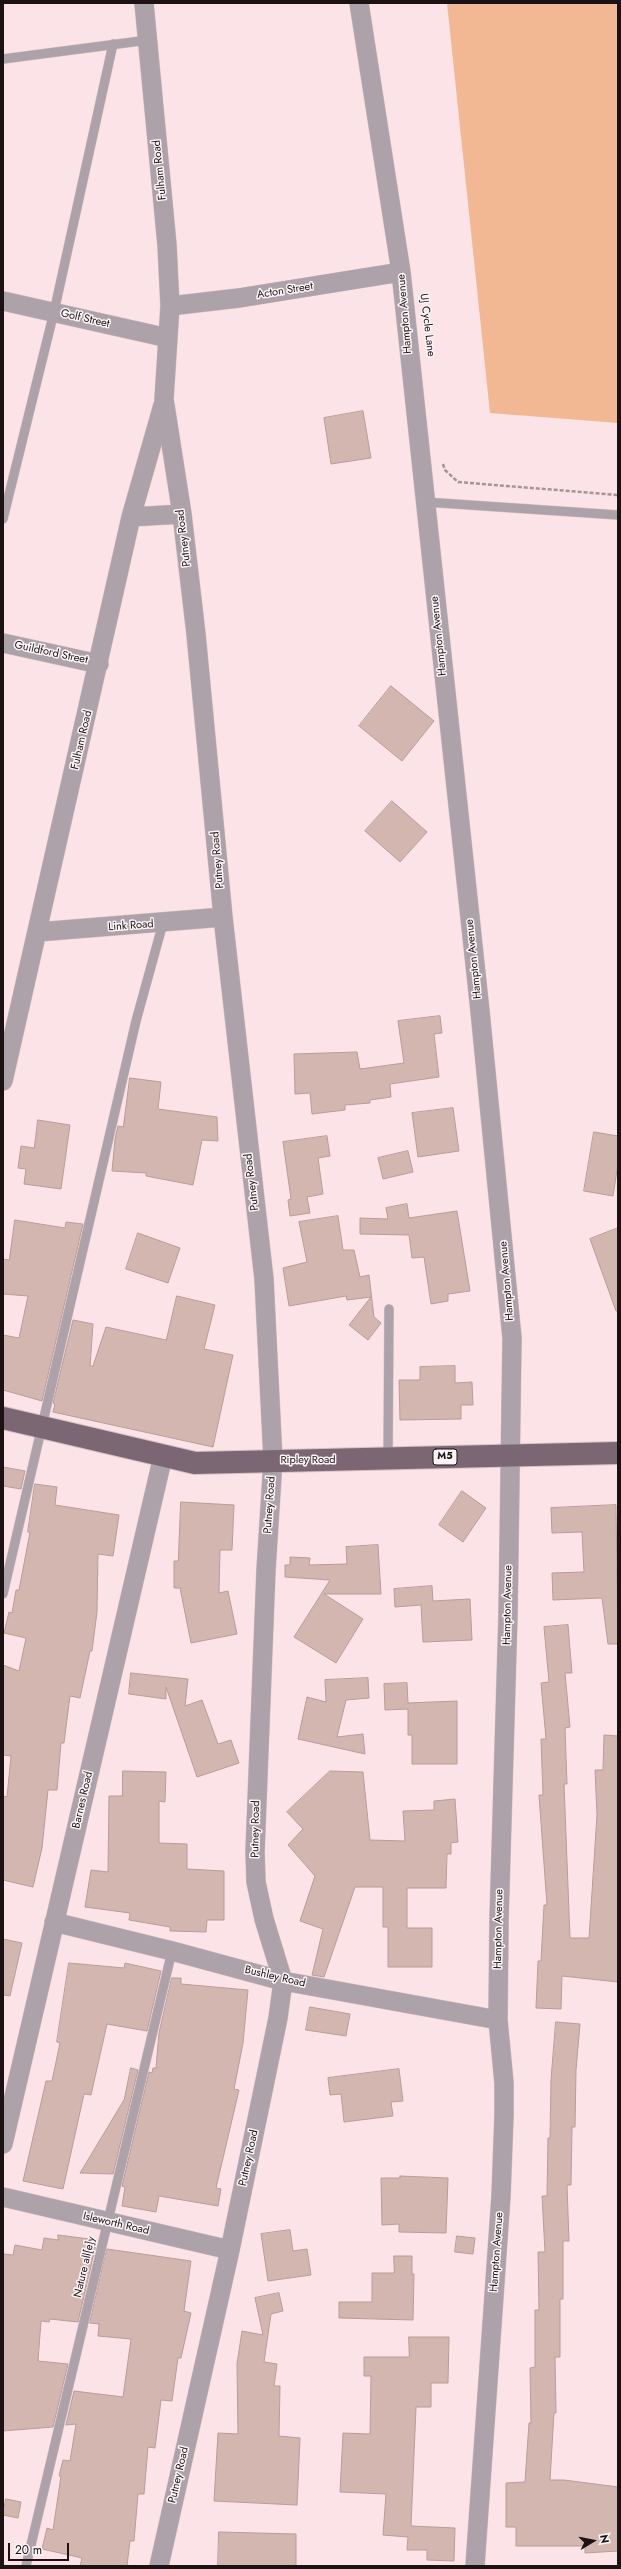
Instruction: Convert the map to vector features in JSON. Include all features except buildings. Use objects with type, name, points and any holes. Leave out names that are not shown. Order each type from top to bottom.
[{"type":"main road","name":"Ripley Road","points":[[3,1418],[195,1463],[618,1453]]},
{"type":"street","name":"Fulham Road","points":[[144,3],[167,245],[170,306],[168,338]]},
{"type":"street","name":"Hampton Avenue","points":[[359,3],[401,272],[506,1260],[512,1338],[498,2020],[504,2083],[501,2196],[475,2566]]},
{"type":"street","name":"Acton Street","points":[[170,306],[239,298],[401,272]]},
{"type":"street","name":"Golf Street","points":[[3,301],[168,338]]},
{"type":"street","name":"Putney Road","points":[[159,2566],[230,2250],[278,2018],[283,1981],[264,1919],[256,1882],[255,1852],[266,1570],[273,1460],[264,1279],[223,918],[182,514],[164,399],[168,338]]},
{"type":"street","name":"Fulham Road","points":[[3,1081],[99,664],[131,517],[164,399]]},
{"type":"street","points":[[131,517],[182,514]]},
{"type":"street","name":"Guildford Street","points":[[3,643],[99,664]]},
{"type":"street","name":"Link Road","points":[[38,932],[223,918]]},
{"type":"street","name":"Barnes Road","points":[[3,2144],[164,1456]]},
{"type":"street","name":"Bushley Road","points":[[54,1922],[172,1950],[283,1981],[498,2020]]},
{"type":"street","name":"Isleworth Road","points":[[3,2197],[230,2250]]},
{"type":"lane","points":[[3,59],[148,40]]},
{"type":"lane","points":[[3,518],[54,312],[113,44]]},
{"type":"lane","points":[[425,502],[618,515]]},
{"type":"lane","points":[[3,1594],[136,1021],[163,923]]},
{"type":"lane","points":[[388,1459],[389,1309]]},
{"type":"lane","name":"Nature all[e]y","points":[[26,2566],[172,1950]]},
{"type":"path","points":[[441,458],[445,470],[458,482],[618,495]]},
{"type":"shaded area","points":[[447,3],[618,3],[618,423],[490,413]]}]
